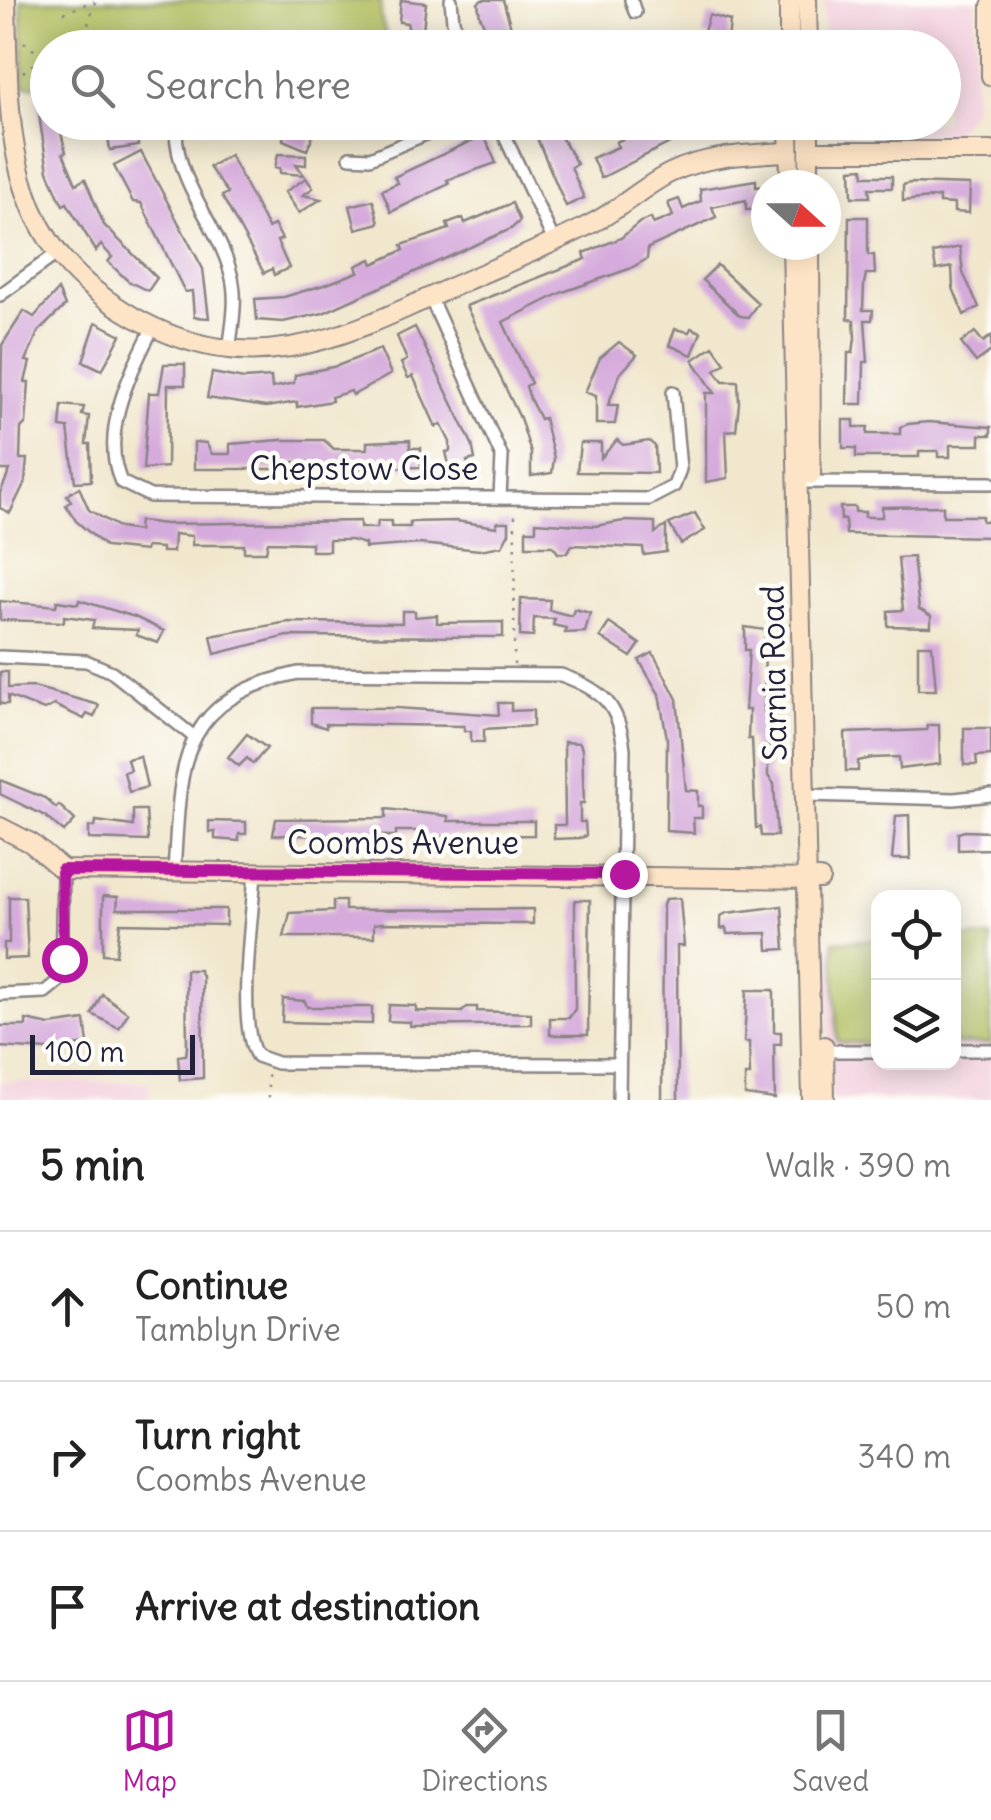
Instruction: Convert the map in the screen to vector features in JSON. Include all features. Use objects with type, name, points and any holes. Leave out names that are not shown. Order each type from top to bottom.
[{"type":"street","points":[[6,0],[3,22],[13,149],[32,210],[55,255],[100,298],[152,327],[229,352],[282,350],[342,338],[600,219],[670,173],[734,155],[991,151]]},
{"type":"street","points":[[451,0],[457,30]]},
{"type":"street","points":[[789,0],[789,30]]},
{"type":"street","points":[[807,0],[808,30]]},
{"type":"street","points":[[991,6],[991,76]]},
{"type":"street","points":[[176,140],[176,156],[231,271],[235,295],[229,352]]},
{"type":"street","points":[[350,156],[370,158],[412,140]]},
{"type":"street","points":[[506,140],[554,241]]},
{"type":"street","points":[[789,140],[790,170]]},
{"type":"street","points":[[809,140],[809,170]]},
{"type":"street","points":[[0,295],[55,255]]},
{"type":"street","name":"Sarnia Road","points":[[793,260],[806,482],[818,1050],[825,1100]]},
{"type":"street","name":"Sarnia Road","points":[[806,482],[810,260]]},
{"type":"street","points":[[430,297],[502,457],[500,496]]},
{"type":"street","name":"Chepstow Close","points":[[152,327],[125,385],[115,429],[115,469],[121,482],[150,496],[649,499],[674,486],[680,469],[672,392]]},
{"type":"street","points":[[806,482],[991,483]]},
{"type":"street","points":[[0,657],[86,662],[112,672],[193,736]]},
{"type":"street","points":[[174,872],[180,770],[193,736],[218,709],[269,679],[298,673],[561,676],[609,698],[620,721],[624,750],[619,1100]]},
{"type":"street","points":[[813,795],[954,799],[991,795]]},
{"type":"street","points":[[0,828],[30,843],[62,870],[61,979],[46,992],[0,994]]},
{"type":"street","name":"Coombs Avenue","points":[[62,870],[814,878]]},
{"type":"street","points":[[255,872],[248,1015],[250,1044],[258,1056],[277,1063],[619,1064]]},
{"type":"street","points":[[818,1050],[871,1050]]},
{"type":"street","name":"Sarnia Road","points":[[812,1100],[818,1050]]},
{"type":"street","points":[[961,1050],[991,1050]]},
{"type":"path","points":[[64,13],[96,0]]},
{"type":"path","points":[[86,30],[96,0]]},
{"type":"path","points":[[24,42],[30,47]]},
{"type":"path","points":[[24,72],[30,66]]},
{"type":"path","points":[[514,675],[515,511]]},
{"type":"path","points":[[268,1075],[268,1100]]},
{"type":"shaded area","points":[[824,0],[975,0],[974,109],[961,124],[961,30],[824,30]]},
{"type":"shaded area","points":[[991,942],[991,1100],[832,1100],[825,947],[871,946],[871,1070],[961,1070],[961,943]]},
{"type":"shaded area","points":[[0,1082],[149,1082],[149,1100],[0,1100]]},
{"type":"green space","points":[[21,0],[381,0],[385,30],[30,30],[30,86],[24,86]]},
{"type":"green space","points":[[991,937],[991,1044],[961,1044],[961,938]]},
{"type":"green space","points":[[871,940],[871,1043],[837,1041],[834,941]]},
{"type":"building","points":[[401,0],[426,3],[423,30],[409,30],[407,23],[399,22]]},
{"type":"building","points":[[503,0],[512,30],[486,30],[478,3]]},
{"type":"building","points":[[709,15],[730,21],[729,30],[704,30]]},
{"type":"building","points":[[43,140],[63,140],[66,152],[63,153],[76,184],[85,179],[104,225],[157,278],[148,291],[128,281],[108,262],[112,257],[101,245],[96,251],[67,203],[63,205],[48,171]]},
{"type":"building","points":[[108,140],[138,140],[138,146],[110,150]]},
{"type":"building","points":[[283,140],[311,140],[307,150]]},
{"type":"building","points":[[473,140],[486,140],[496,163],[447,180],[449,184],[391,212],[382,190],[398,183],[394,177]]},
{"type":"building","points":[[538,140],[563,140],[577,164],[571,167],[584,198],[566,206]]},
{"type":"building","points":[[675,140],[601,178],[592,158],[618,147],[616,142]]},
{"type":"building","points":[[141,152],[203,269],[209,318],[194,317],[192,291],[185,292],[141,203],[133,202],[114,166]]},
{"type":"building","points":[[278,154],[306,155],[306,165],[296,164],[304,175],[280,173],[280,168],[275,168]]},
{"type":"building","points":[[230,155],[268,228],[274,225],[282,239],[277,241],[289,268],[274,275],[272,269],[264,273],[222,196],[228,193],[209,167]]},
{"type":"building","points":[[863,168],[864,176],[892,176],[892,188],[869,188],[870,197],[852,197],[851,169]]},
{"type":"building","points":[[306,178],[313,188],[303,195],[321,199],[299,213],[285,192]]},
{"type":"building","points":[[751,181],[751,210],[746,210],[746,200],[712,207],[716,217],[648,248],[647,259],[629,269],[563,292],[503,322],[531,383],[526,386],[540,419],[544,418],[554,458],[552,473],[531,476],[531,453],[520,418],[466,306],[586,259],[584,253],[621,238],[640,222],[651,218],[653,224],[673,216],[668,203],[679,199],[683,209],[701,201],[700,189]]},
{"type":"building","points":[[903,185],[970,185],[969,213],[954,212],[954,204],[939,203],[939,197],[903,201]]},
{"type":"building","points":[[373,200],[379,223],[356,229],[350,206]]},
{"type":"building","points":[[512,203],[520,221],[511,229],[323,313],[283,322],[257,320],[255,299],[284,297],[327,284],[358,272],[356,266],[371,259],[373,264],[404,250],[402,245],[449,229],[447,224],[463,218],[465,223]]},
{"type":"building","points":[[849,217],[868,217],[868,255],[874,255],[875,274],[866,274],[864,284],[863,310],[873,310],[872,320],[865,320],[868,362],[864,362],[863,404],[847,404],[848,353],[853,353],[855,338],[854,320],[848,319]]},
{"type":"building","points":[[960,247],[963,273],[979,307],[964,315],[953,288],[952,267],[936,270],[933,253]]},
{"type":"building","points":[[717,265],[758,303],[748,317],[740,316],[702,280]]},
{"type":"building","points":[[58,290],[65,306],[38,332],[26,361],[30,362],[25,382],[29,382],[20,459],[27,459],[25,482],[10,513],[0,508],[0,493],[10,470],[0,470],[2,345],[24,311],[34,317]]},
{"type":"building","points":[[96,322],[121,335],[102,370],[83,361]]},
{"type":"building","points":[[415,327],[472,444],[475,459],[467,461],[469,469],[451,473],[446,452],[450,451],[450,442],[441,424],[436,427],[413,376],[408,378],[401,363],[407,360],[397,336]]},
{"type":"building","points":[[691,328],[701,332],[692,355],[669,345],[675,329],[689,332]]},
{"type":"building","points":[[975,332],[983,342],[991,336],[991,351],[976,362],[961,343]]},
{"type":"building","points":[[619,342],[637,355],[620,374],[608,405],[618,405],[615,424],[596,424],[596,396],[585,392],[600,358]]},
{"type":"building","points":[[713,346],[725,363],[715,370],[723,381],[738,381],[739,403],[736,430],[726,431],[728,478],[706,482],[706,393],[715,393],[693,360]]},
{"type":"building","points":[[380,349],[391,374],[353,395],[351,391],[331,397],[332,401],[266,407],[207,398],[212,373],[244,379],[271,377],[272,388],[294,383],[295,375],[337,366]]},
{"type":"building","points":[[164,364],[185,364],[185,385],[168,385],[167,467],[143,469],[149,393],[159,393]]},
{"type":"building","points":[[62,405],[84,407],[82,415],[89,416],[86,444],[90,444],[91,481],[75,482],[68,428],[60,427]]},
{"type":"building","points":[[843,420],[854,420],[854,427],[868,427],[867,434],[900,434],[900,427],[929,422],[991,427],[991,435],[980,435],[980,445],[950,445],[950,457],[938,457],[938,451],[919,451],[919,457],[856,457],[856,448],[843,448]]},
{"type":"building","points":[[324,440],[334,449],[367,449],[367,442],[410,440],[410,448],[421,448],[421,467],[312,469],[312,462],[293,462],[293,469],[194,469],[194,442],[206,443],[212,454],[230,454],[230,444]]},
{"type":"building","points":[[617,440],[623,445],[649,441],[655,446],[656,473],[577,472],[580,443],[601,443],[601,458]]},
{"type":"building","points":[[79,487],[89,510],[120,528],[138,531],[139,521],[360,521],[360,528],[377,528],[378,521],[391,521],[391,527],[410,527],[410,522],[456,521],[497,527],[497,522],[509,522],[509,533],[502,546],[480,550],[420,544],[365,548],[365,544],[351,540],[329,540],[329,551],[311,551],[311,543],[268,542],[266,552],[244,552],[244,545],[192,545],[192,536],[174,534],[173,552],[162,552],[162,548],[146,547],[145,551],[106,547],[76,521],[66,505],[71,501],[67,495]]},
{"type":"building","points":[[943,506],[943,516],[982,516],[982,521],[991,521],[991,537],[846,534],[840,507],[855,507],[855,512],[865,512],[865,517],[882,517],[882,507]]},
{"type":"building","points":[[695,513],[705,530],[681,544],[669,524]]},
{"type":"building","points":[[624,521],[655,522],[655,533],[666,526],[666,552],[644,555],[643,548],[572,545],[567,553],[558,553],[553,546],[526,546],[526,530],[536,530],[536,522],[595,526]]},
{"type":"building","points":[[913,557],[919,609],[931,616],[931,627],[888,626],[888,611],[903,610],[898,558]]},
{"type":"building","points":[[521,599],[550,600],[549,610],[572,616],[574,609],[590,613],[585,632],[565,633],[566,628],[553,625],[555,619],[534,618],[533,637],[520,636]]},
{"type":"building","points":[[79,600],[135,617],[164,631],[158,643],[136,635],[138,630],[92,628],[94,620],[64,616],[64,622],[0,620],[0,601],[56,606],[57,601],[78,604]]},
{"type":"building","points":[[402,611],[415,611],[415,617],[437,615],[437,623],[503,622],[503,637],[287,636],[215,654],[211,636],[288,622],[402,623]]},
{"type":"building","points":[[609,623],[640,644],[631,657],[600,637]]},
{"type":"building","points":[[745,627],[765,630],[764,711],[768,711],[768,776],[774,784],[777,836],[761,836],[760,827],[756,828],[752,739],[748,739],[749,710],[745,710],[749,650],[745,650]]},
{"type":"building","points":[[918,645],[932,645],[936,690],[918,690]]},
{"type":"building","points":[[653,653],[677,699],[686,790],[698,791],[698,806],[702,806],[702,818],[693,818],[694,833],[666,831],[667,738],[659,694],[639,660]]},
{"type":"building","points":[[0,672],[8,672],[8,688],[34,687],[99,705],[94,717],[87,714],[84,719],[54,705],[44,710],[8,696],[8,704],[0,704]]},
{"type":"building","points":[[498,703],[511,703],[511,711],[533,710],[533,726],[484,729],[484,742],[471,742],[471,731],[464,731],[464,726],[326,724],[326,728],[311,723],[311,708],[397,708],[499,715]]},
{"type":"building","points":[[927,725],[939,725],[940,764],[900,769],[899,757],[872,758],[858,761],[858,771],[846,771],[845,733],[927,730]]},
{"type":"building","points":[[964,728],[991,728],[991,755],[976,756],[977,765],[964,765]]},
{"type":"building","points":[[247,734],[267,748],[253,764],[247,758],[239,766],[228,757]]},
{"type":"building","points":[[564,742],[580,743],[582,750],[584,803],[580,803],[580,822],[585,822],[586,836],[554,839],[554,825],[565,825]]},
{"type":"building","points":[[140,756],[147,787],[129,792],[124,772],[130,770],[127,759]]},
{"type":"building","points":[[0,780],[45,798],[56,808],[59,805],[75,820],[64,832],[45,816],[0,794]]},
{"type":"building","points":[[386,809],[448,816],[448,821],[534,821],[534,835],[425,837],[425,831],[396,831],[396,836],[273,835],[276,819],[386,818]]},
{"type":"building","points":[[133,810],[146,810],[148,841],[89,839],[89,827],[95,827],[96,821],[133,826]]},
{"type":"building","points":[[909,815],[910,859],[892,859],[896,816]]},
{"type":"building","points":[[209,821],[246,822],[246,834],[239,834],[239,841],[215,839],[215,832],[209,832]]},
{"type":"building","points":[[991,832],[991,849],[958,850],[958,833]]},
{"type":"building","points":[[103,896],[118,897],[117,909],[226,909],[226,925],[120,923],[116,955],[103,954]]},
{"type":"building","points":[[9,897],[25,897],[28,958],[4,959],[4,943],[9,943]]},
{"type":"building","points":[[680,898],[684,946],[677,946],[678,1100],[662,1100],[663,905],[665,899]]},
{"type":"building","points":[[575,900],[590,900],[588,1035],[550,1035],[550,1018],[569,1018],[575,1009]]},
{"type":"building","points":[[333,901],[345,901],[345,910],[533,909],[533,924],[381,923],[374,924],[374,937],[284,937],[290,913],[333,911]]},
{"type":"building","points":[[782,906],[785,949],[768,950],[767,933],[727,934],[726,928],[721,929],[721,916],[727,913]]},
{"type":"building","points":[[186,970],[199,970],[202,976],[203,1078],[180,1080],[178,1056],[186,1055],[187,1048]]},
{"type":"building","points":[[747,990],[774,990],[774,1032],[781,1032],[781,1044],[774,1044],[775,1099],[745,1095],[745,1075],[750,1075],[749,1042],[744,1042]]},
{"type":"building","points":[[102,994],[128,1013],[119,1028],[92,1014]]},
{"type":"building","points":[[283,999],[305,1001],[307,1007],[372,1007],[372,1024],[282,1022]]},
{"type":"building","points":[[389,1005],[416,1006],[416,1011],[462,1012],[467,1007],[477,1007],[477,1011],[531,1013],[531,1024],[410,1026],[410,1022],[388,1021]]},
{"type":"building","points":[[26,1020],[50,1025],[85,1020],[88,1044],[64,1047],[64,1051],[0,1047],[0,1026],[26,1026]]},
{"type":"route","points":[[64,959],[62,870],[624,874]]}]
